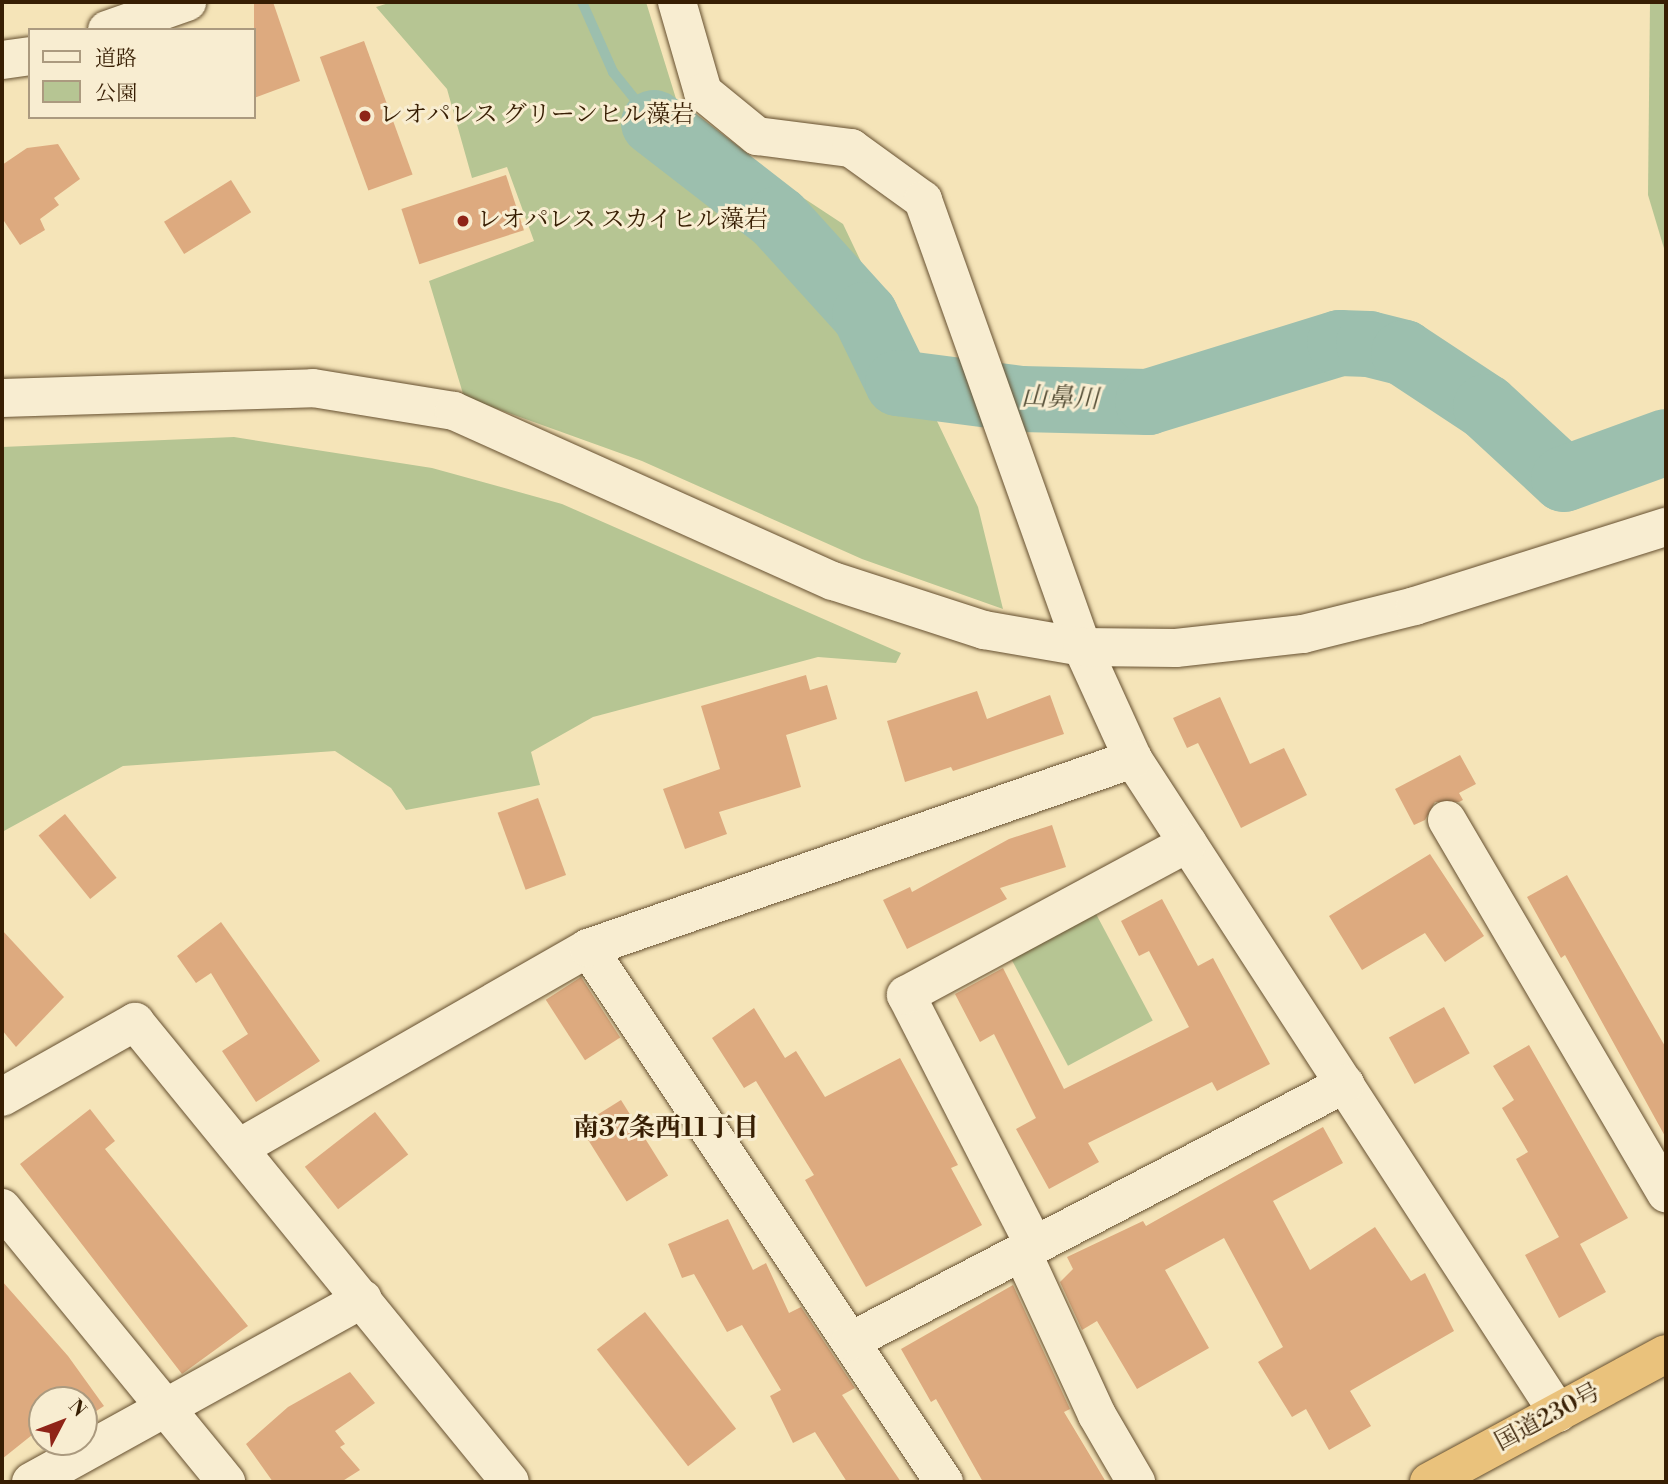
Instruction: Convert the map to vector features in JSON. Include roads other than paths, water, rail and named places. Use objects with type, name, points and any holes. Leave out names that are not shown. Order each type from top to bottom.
[{"type":"highway","name":"国道230号","points":[[1429,1482],[1472,1472],[1558,1413],[1666,1354]]},
{"type":"street","points":[[113,28],[187,2]]},
{"type":"street","points":[[677,2],[703,92],[757,136],[851,148],[923,200],[965,310],[1082,647],[1133,759],[1558,1413]]},
{"type":"street","points":[[2,60],[28,56]]},
{"type":"street","points":[[2,398],[313,388],[454,411],[833,581],[984,631],[1082,647],[1175,648],[1303,634],[1415,606],[1666,527]]},
{"type":"street","points":[[239,1148],[588,948],[1133,759]]},
{"type":"street","points":[[1447,820],[1666,1193]]},
{"type":"street","points":[[1136,1482],[1097,1415],[1028,1249],[906,995],[1188,843]]},
{"type":"street","points":[[588,948],[944,1482]]},
{"type":"street","points":[[2,1097],[135,1022],[510,1482]]},
{"type":"street","points":[[852,1342],[1345,1084]]},
{"type":"street","points":[[2,1208],[165,1404],[226,1482]]},
{"type":"street","points":[[31,1482],[165,1404],[363,1299]]},
{"type":"waterway","name":"山鼻川","points":[[582,2],[613,72],[654,123]]},
{"type":"waterway","name":"山鼻川","points":[[654,123],[778,219],[865,315],[898,383],[1021,399],[1148,402],[1340,343],[1369,344],[1404,353],[1486,407],[1564,479],[1666,442]]},
{"type":"place","name":"レオパレス グリーンヒル藻岩","points":[[365,116]]},
{"type":"place","name":"レオパレス スカイヒル藻岩","points":[[463,221]]},
{"type":"district","name":"南37条西11丁目","points":[[666,1129]]}]
